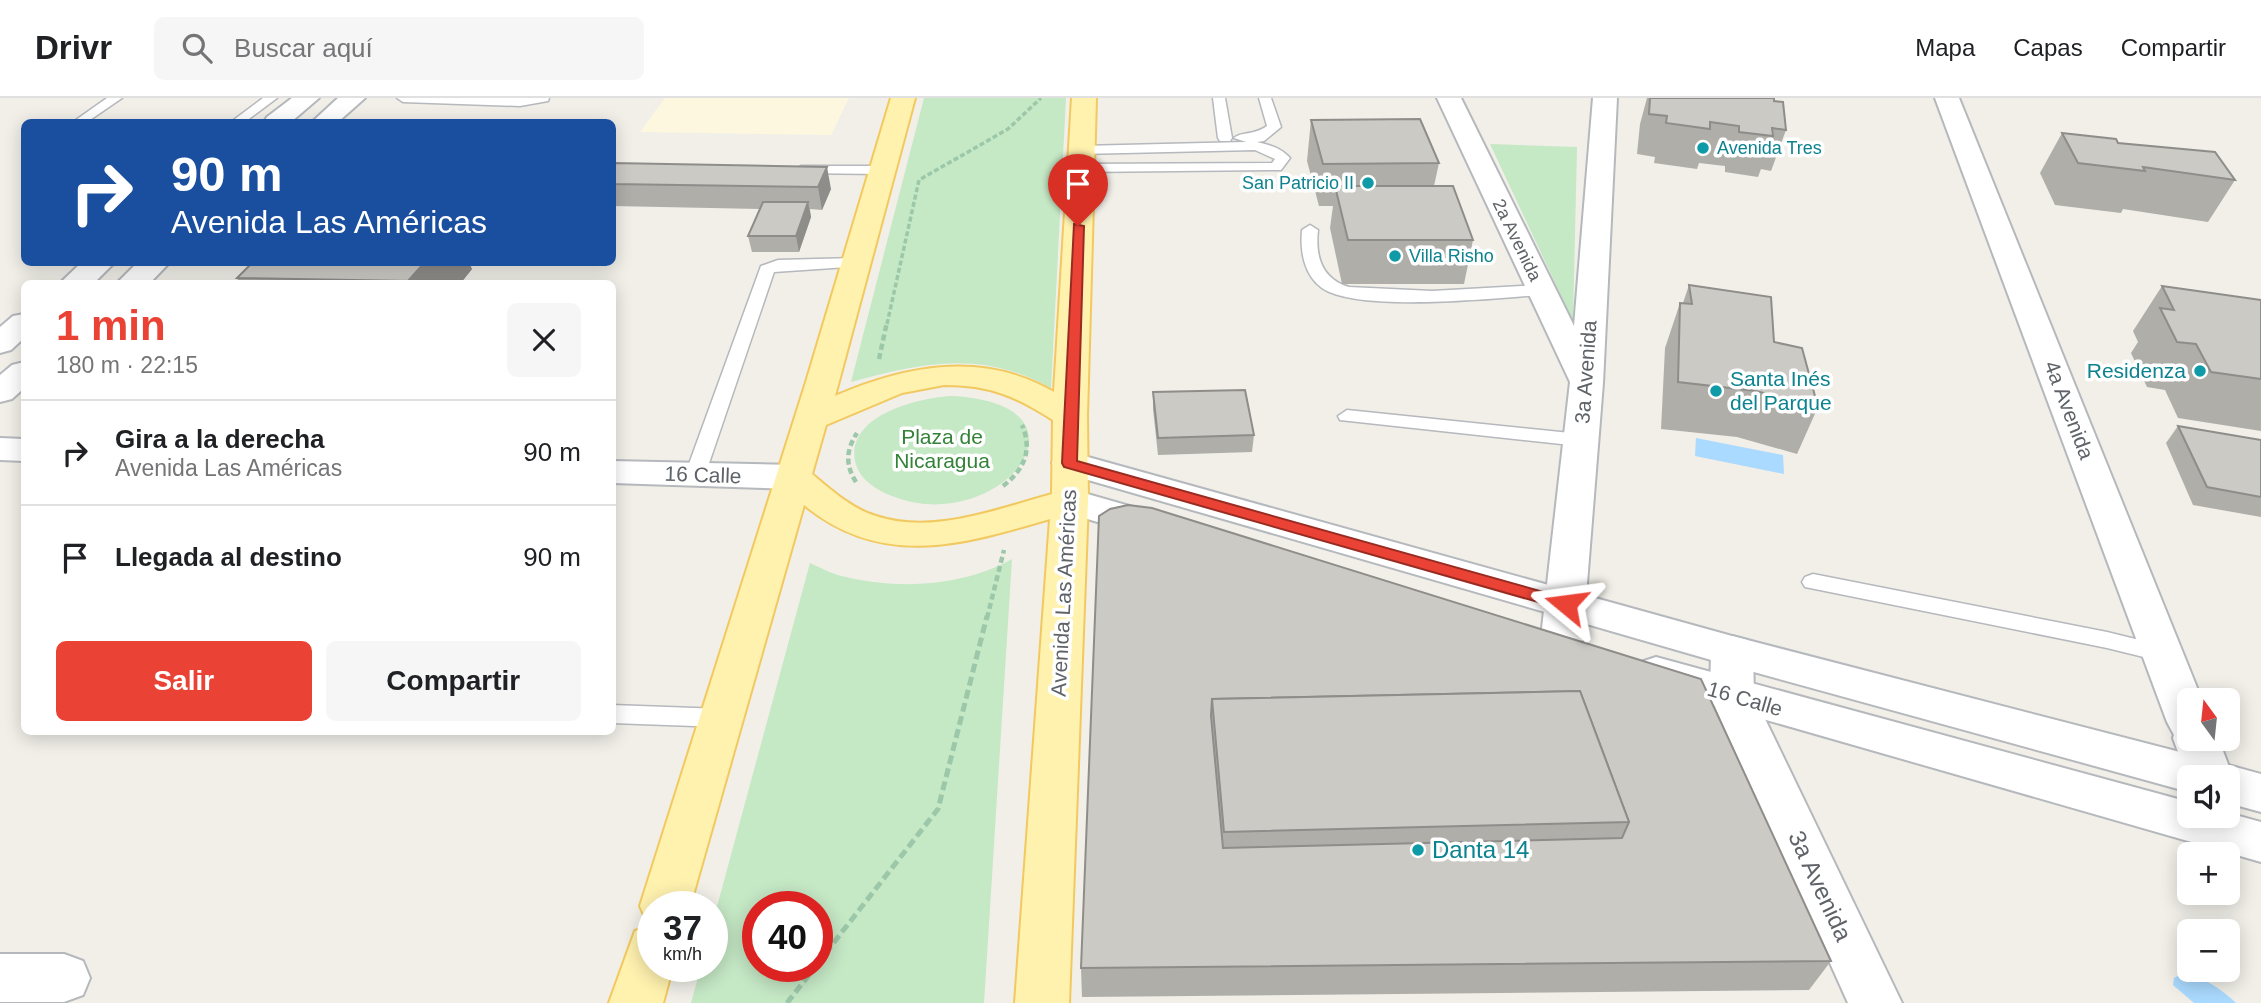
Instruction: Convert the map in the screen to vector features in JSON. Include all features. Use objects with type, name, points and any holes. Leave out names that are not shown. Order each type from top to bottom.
[{"type":"main road","points":[[670,891],[811,419],[903,98]]},
{"type":"main road","name":"Avenida Las Américas","points":[[1042,1003],[1070,482],[1070,416],[1084,98]]},
{"type":"main road","points":[[811,419],[867,392],[904,380],[943,374],[974,375],[1003,381],[1028,391],[1070,416]]},
{"type":"main road","points":[[793,477],[832,509],[864,526],[905,535],[951,533],[1004,504],[1070,482]]},
{"type":"main road","points":[[636,1003],[642,982]]},
{"type":"street","points":[[280,119],[307,98]]},
{"type":"street","points":[[328,119],[353,98]]},
{"type":"street","name":"2a Avenida","points":[[1449,98],[1586,383]]},
{"type":"street","name":"3a Avenida","points":[[1561,646],[1586,383],[1605,98]]},
{"type":"street","name":"4a Avenida","points":[[1947,98],[2177,689]]},
{"type":"street","points":[[79,280],[96,266]]},
{"type":"street","points":[[136,280],[151,266]]},
{"type":"street","points":[[0,343],[21,326]]},
{"type":"street","points":[[0,393],[21,375]]},
{"type":"street","points":[[0,449],[21,450]]},
{"type":"street","name":"16 Calle","points":[[616,472],[793,477]]},
{"type":"street","points":[[1070,482],[1203,540]]},
{"type":"street","name":"16 Calle","points":[[1070,482],[1566,604],[1732,673],[2236,830]]},
{"type":"street","name":"16 Calle","points":[[1521,634],[1607,659],[1732,673],[2177,771]]},
{"type":"street","name":"3a Avenida","points":[[1732,673],[1875,1003]]},
{"type":"street","points":[[2240,787],[2261,793]]},
{"type":"street","points":[[0,978],[64,978]]},
{"type":"lane","points":[[84,119],[116,98]]},
{"type":"lane","points":[[241,119],[271,98]]},
{"type":"lane","points":[[403,98],[520,102],[543,98]]},
{"type":"lane","points":[[1219,98],[1226,138]]},
{"type":"lane","points":[[1081,153],[1226,138],[1259,138],[1274,127],[1265,98]]},
{"type":"lane","points":[[1256,146],[1276,152],[1283,158],[1276,167],[1081,153],[1256,146]]},
{"type":"lane","points":[[785,170],[882,170]]},
{"type":"lane","points":[[1310,230],[1308,245],[1315,269],[1330,287],[1350,293],[1405,295],[1541,289]]},
{"type":"lane","points":[[695,475],[767,269],[778,265],[856,263]]},
{"type":"lane","points":[[1347,416],[1580,440]]},
{"type":"lane","points":[[1813,582],[2107,640],[2164,654]]},
{"type":"lane","points":[[616,714],[722,718]]},
{"type":"path","points":[[867,392],[874,379],[888,374],[878,357],[919,180],[1008,129],[1041,98]]},
{"type":"path","points":[[833,943],[938,809],[1004,504],[1028,456],[1028,437],[1018,420]]},
{"type":"path","points":[[858,485],[848,467],[847,458],[859,430]]},
{"type":"path","points":[[787,1003],[803,982]]},
{"type":"shaded area","points":[[665,98],[849,98],[831,135],[640,132]]},
{"type":"green space","points":[[924,98],[1066,98],[1051,388],[1001,368],[952,363],[903,369],[851,382]]},
{"type":"green space","points":[[1490,144],[1577,147],[1573,321]]},
{"type":"green space","name":"Plaza de Nicaragua","points":[[951,396],[997,404],[1022,421],[1029,442],[1020,465],[999,485],[969,500],[932,504],[892,496],[880,491],[864,478],[855,461],[855,445],[862,432],[873,421],[904,405]]},
{"type":"green space","points":[[1012,559],[984,1003],[691,1003],[697,982],[728,982],[728,891],[721,891],[810,563],[846,577],[888,583],[931,583],[973,575]]},
{"type":"water","points":[[1696,438],[1783,455],[1784,474],[1695,456]]},
{"type":"water","points":[[2177,976],[2177,982],[2207,982],[2236,1003],[2194,1003],[2173,985]]},
{"type":"building","points":[[1650,98],[1774,98],[1774,101],[1783,102],[1786,130],[1772,128],[1773,136],[1739,132],[1739,126],[1710,122],[1710,129],[1666,123],[1667,116],[1649,114]]},
{"type":"building","points":[[1420,119],[1439,163],[1323,164],[1311,120]]},
{"type":"building","points":[[2062,133],[2116,139],[2118,143],[2215,152],[2235,180],[2143,167],[2145,171],[2078,163]]},
{"type":"building","points":[[616,163],[827,167],[818,187],[616,184]]},
{"type":"building","points":[[1335,186],[1453,186],[1473,240],[1348,240]]},
{"type":"building","points":[[763,202],[808,202],[796,236],[748,236]]},
{"type":"building","points":[[249,266],[421,266],[409,280],[237,278]]},
{"type":"building","points":[[1689,285],[1771,297],[1774,342],[1802,348],[1818,407],[1756,391],[1678,382],[1680,303],[1692,304]]},
{"type":"building","points":[[2162,286],[2261,300],[2261,379],[2211,372],[2196,344],[2177,342],[2160,308],[2174,310]]},
{"type":"building","points":[[1245,390],[1254,435],[1158,438],[1153,392]]},
{"type":"building","points":[[2178,426],[2261,440],[2261,497],[2207,487]]},
{"type":"building","name":"Danta 14","points":[[1128,505],[1152,508],[1701,679],[1831,961],[1081,968],[1099,516],[1110,509]],"holes":[[[1580,691],[1629,822],[1622,838],[1223,848],[1211,716],[1212,699]]]},
{"type":"building","points":[[1580,691],[1629,822],[1224,832],[1212,699]]},
{"type":"place","name":"Avenida Tres","points":[[1703,148]]},
{"type":"place","name":"San Patricio II","points":[[1368,183]]},
{"type":"place","name":"Villa Risho","points":[[1395,256]]},
{"type":"place","name":"Residenza","points":[[2200,371]]},
{"type":"place","name":"Santa Inés del Parque","points":[[1716,391]]},
{"type":"place","name":"Danta 14","points":[[1418,850]]},
{"type":"route","points":[[1078,226],[1070,463],[1566,604]]}]
